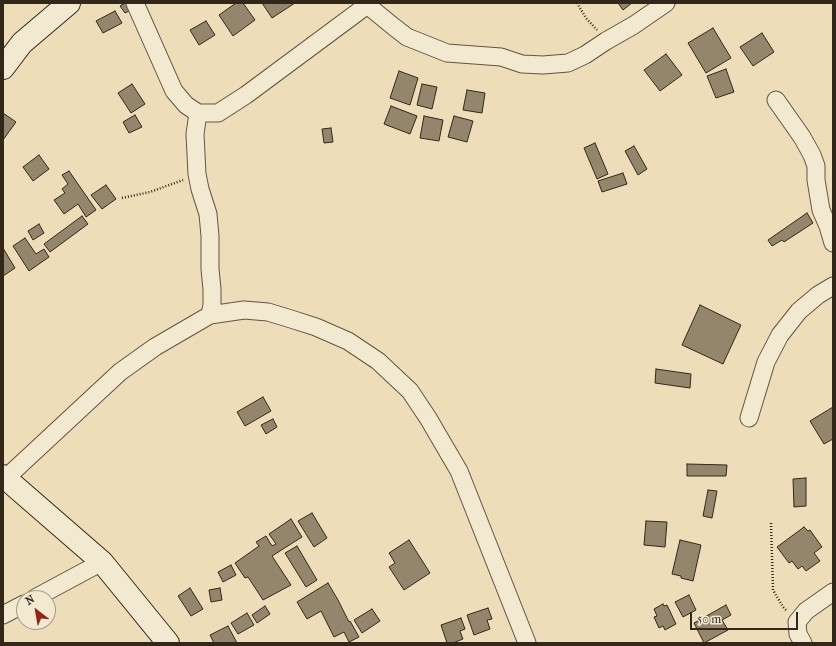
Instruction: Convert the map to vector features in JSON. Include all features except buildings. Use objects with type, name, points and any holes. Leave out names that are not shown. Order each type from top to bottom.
[{"type":"street","points":[[3,68],[22,43],[69,3]]},
{"type":"street","points":[[135,3],[174,91],[186,105],[198,113],[218,113],[223,110],[246,95],[368,4],[394,27],[407,36],[448,53],[501,57],[522,64],[543,65],[568,63],[585,55],[634,25],[666,3]]},
{"type":"street","points":[[776,100],[802,137],[812,155],[816,166],[816,180],[821,210],[833,243]]},
{"type":"street","points":[[198,113],[195,134],[197,174],[208,214],[210,236],[210,269],[212,289],[212,305],[210,315]]},
{"type":"street","points":[[749,418],[766,362],[780,335],[799,310],[818,295],[833,286]]},
{"type":"street","points":[[168,643],[102,562],[4,477],[120,372],[155,347],[210,315],[244,310],[268,312],[316,327],[348,341],[378,362],[410,391],[428,418],[459,471],[527,643]]},
{"type":"street","points":[[50,590],[102,562]]},
{"type":"street","points":[[803,643],[798,634],[797,622],[806,611],[833,592]]},
{"type":"street","points":[[3,615],[16,608]]},
{"type":"path","points":[[577,3],[586,18],[606,41]]},
{"type":"path","points":[[122,198],[150,192],[197,174]]},
{"type":"path","points":[[772,523],[773,590],[783,607],[797,622]]}]
